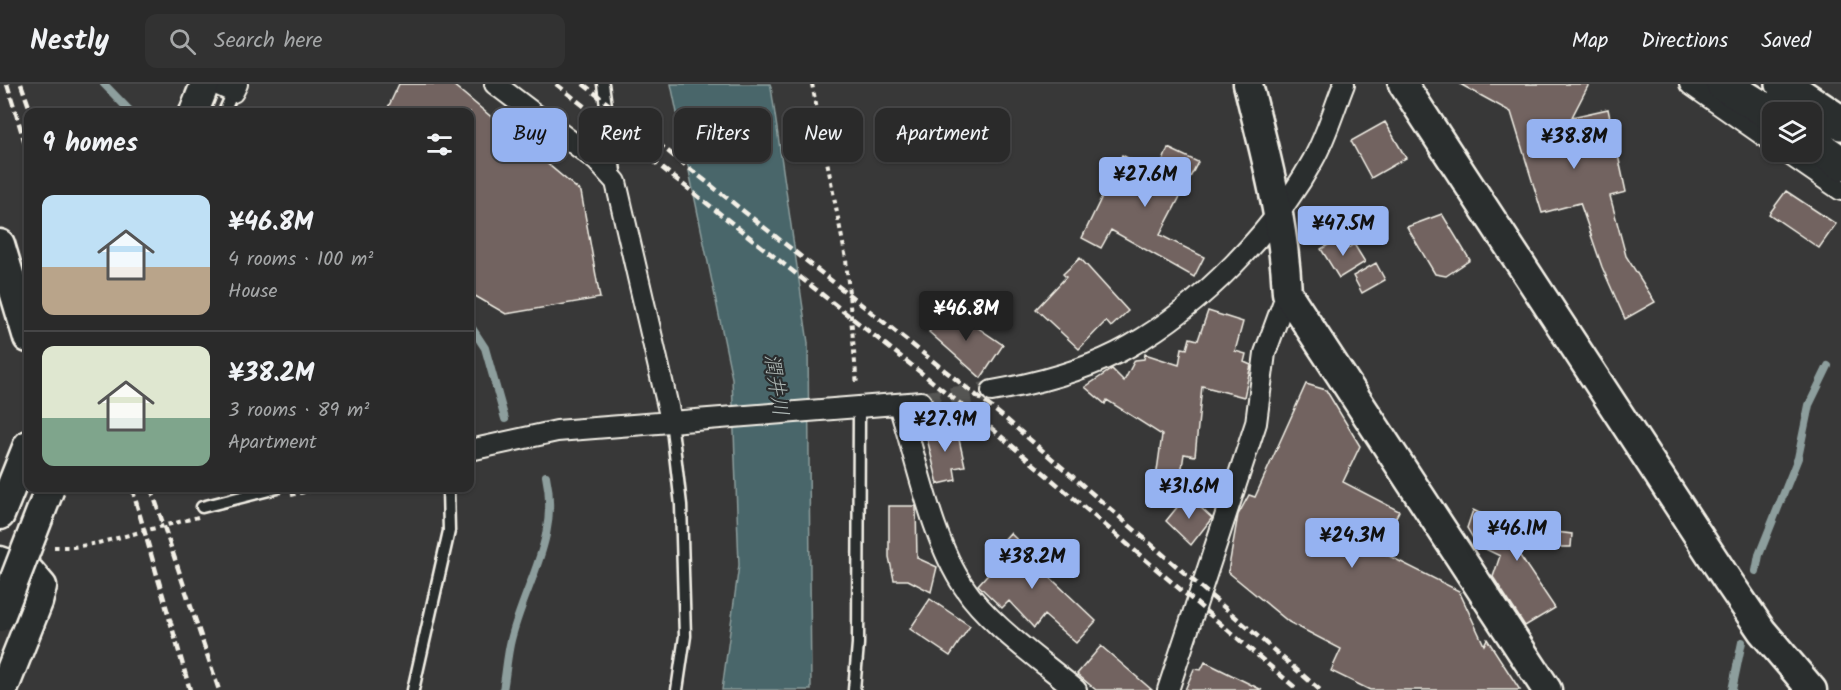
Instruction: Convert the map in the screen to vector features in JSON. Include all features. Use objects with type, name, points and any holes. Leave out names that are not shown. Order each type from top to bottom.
[{"type":"highway","points":[[1723,84],[1762,109]]},
{"type":"highway","points":[[1783,84],[1841,123]]},
{"type":"highway","points":[[1822,84],[1841,98]]},
{"type":"highway","points":[[1822,149],[1841,163]]},
{"type":"street","points":[[196,108],[205,84]]},
{"type":"street","points":[[495,84],[582,149],[616,182],[671,420]]},
{"type":"street","points":[[1168,690],[1256,423],[1264,353],[1287,293],[1286,251],[1279,212],[1248,84]]},
{"type":"street","points":[[992,391],[1042,381],[1130,346],[1216,282],[1279,212],[1314,159],[1344,84]]},
{"type":"street","points":[[1403,84],[1728,581],[1762,631],[1812,690]]},
{"type":"street","points":[[1690,84],[1762,134]]},
{"type":"street","points":[[1800,162],[1841,190]]},
{"type":"street","points":[[0,244],[24,325]]},
{"type":"street","points":[[1287,293],[1547,690]]},
{"type":"street","points":[[474,449],[535,434],[671,420],[921,402]]},
{"type":"street","points":[[899,405],[936,525],[964,587],[986,612],[1076,690]]},
{"type":"street","points":[[0,515],[24,455]]},
{"type":"street","points":[[0,617],[48,492]]},
{"type":"street","points":[[0,561],[30,572],[42,586],[38,602],[3,690]]},
{"type":"lane","points":[[603,84],[616,182]]},
{"type":"lane","points":[[225,108],[229,87]]},
{"type":"lane","points":[[854,690],[858,644],[859,408]]},
{"type":"lane","points":[[671,420],[681,505],[685,636],[677,690]]},
{"type":"lane","points":[[200,512],[265,492]]},
{"type":"lane","points":[[413,690],[449,531],[448,492]]},
{"type":"path","points":[[812,84],[846,259],[859,408]]},
{"type":"path","points":[[98,543],[200,512]]},
{"type":"water","name":"潤井川","points":[[671,84],[770,84],[771,87],[808,343],[811,690],[722,690],[739,565],[732,378],[687,162],[771,162],[771,108],[676,108]]},
{"type":"building","points":[[399,84],[452,84],[492,117],[492,162],[545,162],[581,192],[600,298],[506,314],[474,295],[474,108],[388,108]]},
{"type":"building","points":[[1460,84],[1589,84],[1572,117],[1608,109],[1626,192],[1610,196],[1626,256],[1655,302],[1625,319],[1602,267],[1580,203],[1542,213],[1511,112]]},
{"type":"building","points":[[1385,122],[1406,158],[1371,178],[1351,141]]},
{"type":"building","points":[[1168,148],[1198,162],[1160,235],[1204,257],[1194,277],[1111,230],[1101,248],[1082,238],[1122,155],[1158,174]]},
{"type":"building","points":[[1786,191],[1836,224],[1819,248],[1769,214]]},
{"type":"building","points":[[1442,214],[1470,260],[1446,276],[1435,274],[1407,227]]},
{"type":"building","points":[[1340,238],[1347,249],[1354,244],[1365,262],[1339,278],[1321,249]]},
{"type":"building","points":[[1080,258],[1128,311],[1111,327],[1106,321],[1079,349],[1036,309],[1066,277],[1063,274]]},
{"type":"building","points":[[1376,263],[1385,280],[1362,293],[1353,276]]},
{"type":"building","points":[[949,308],[1003,345],[981,378],[929,332]]},
{"type":"building","points":[[1208,311],[1243,322],[1235,351],[1246,354],[1244,362],[1251,365],[1244,397],[1202,386],[1195,456],[1184,454],[1180,481],[1156,478],[1162,435],[1107,400],[1105,404],[1085,387],[1112,369],[1124,381],[1135,360],[1144,359],[1145,354],[1179,365],[1182,348],[1187,349],[1190,338],[1198,340]]},
{"type":"building","points":[[1306,384],[1326,390],[1360,446],[1343,482],[1399,511],[1379,551],[1459,591],[1484,645],[1487,639],[1520,690],[1370,690],[1331,671],[1341,649],[1289,622],[1228,572],[1238,515],[1249,495],[1255,497]]},
{"type":"building","points":[[947,425],[949,437],[958,435],[965,466],[954,468],[956,480],[938,484],[925,430]]},
{"type":"building","points":[[1187,495],[1212,518],[1191,545],[1166,521]]},
{"type":"building","points":[[889,506],[916,506],[917,558],[937,567],[931,592],[908,580],[894,580],[889,557]]},
{"type":"building","points":[[1473,510],[1507,526],[1572,534],[1571,547],[1514,547],[1555,608],[1525,626],[1493,577],[1500,556],[1477,545],[1467,528]]},
{"type":"building","points":[[1010,533],[1038,560],[1035,563],[1096,621],[1076,643],[1044,615],[1034,628],[1009,601],[1002,608],[978,585],[994,567],[986,560]]},
{"type":"building","points":[[930,599],[970,626],[950,656],[910,629]]},
{"type":"building","points":[[1101,646],[1152,690],[1096,690],[1077,674]]},
{"type":"building","points":[[1205,662],[1262,690],[1185,690],[1194,669],[1201,670]]},
{"type":"waterway","points":[[104,84],[127,108]]},
{"type":"waterway","points":[[474,331],[485,348],[505,419]]},
{"type":"waterway","points":[[1756,571],[1759,555],[1798,458],[1809,405],[1828,366]]},
{"type":"waterway","points":[[503,690],[511,640],[545,540],[549,499],[546,476]]},
{"type":"waterway","points":[[1732,690],[1742,642]]},
{"type":"tunnel","points":[[921,402],[992,391]]},
{"type":"railway","points":[[7,84],[24,140]]},
{"type":"railway","points":[[21,84],[30,108]]},
{"type":"railway","points":[[556,84],[996,432],[1298,690]]},
{"type":"railway","points":[[583,84],[1006,419],[1320,690]]},
{"type":"railway","points":[[133,492],[190,690]]},
{"type":"railway","points":[[152,492],[219,690]]}]
